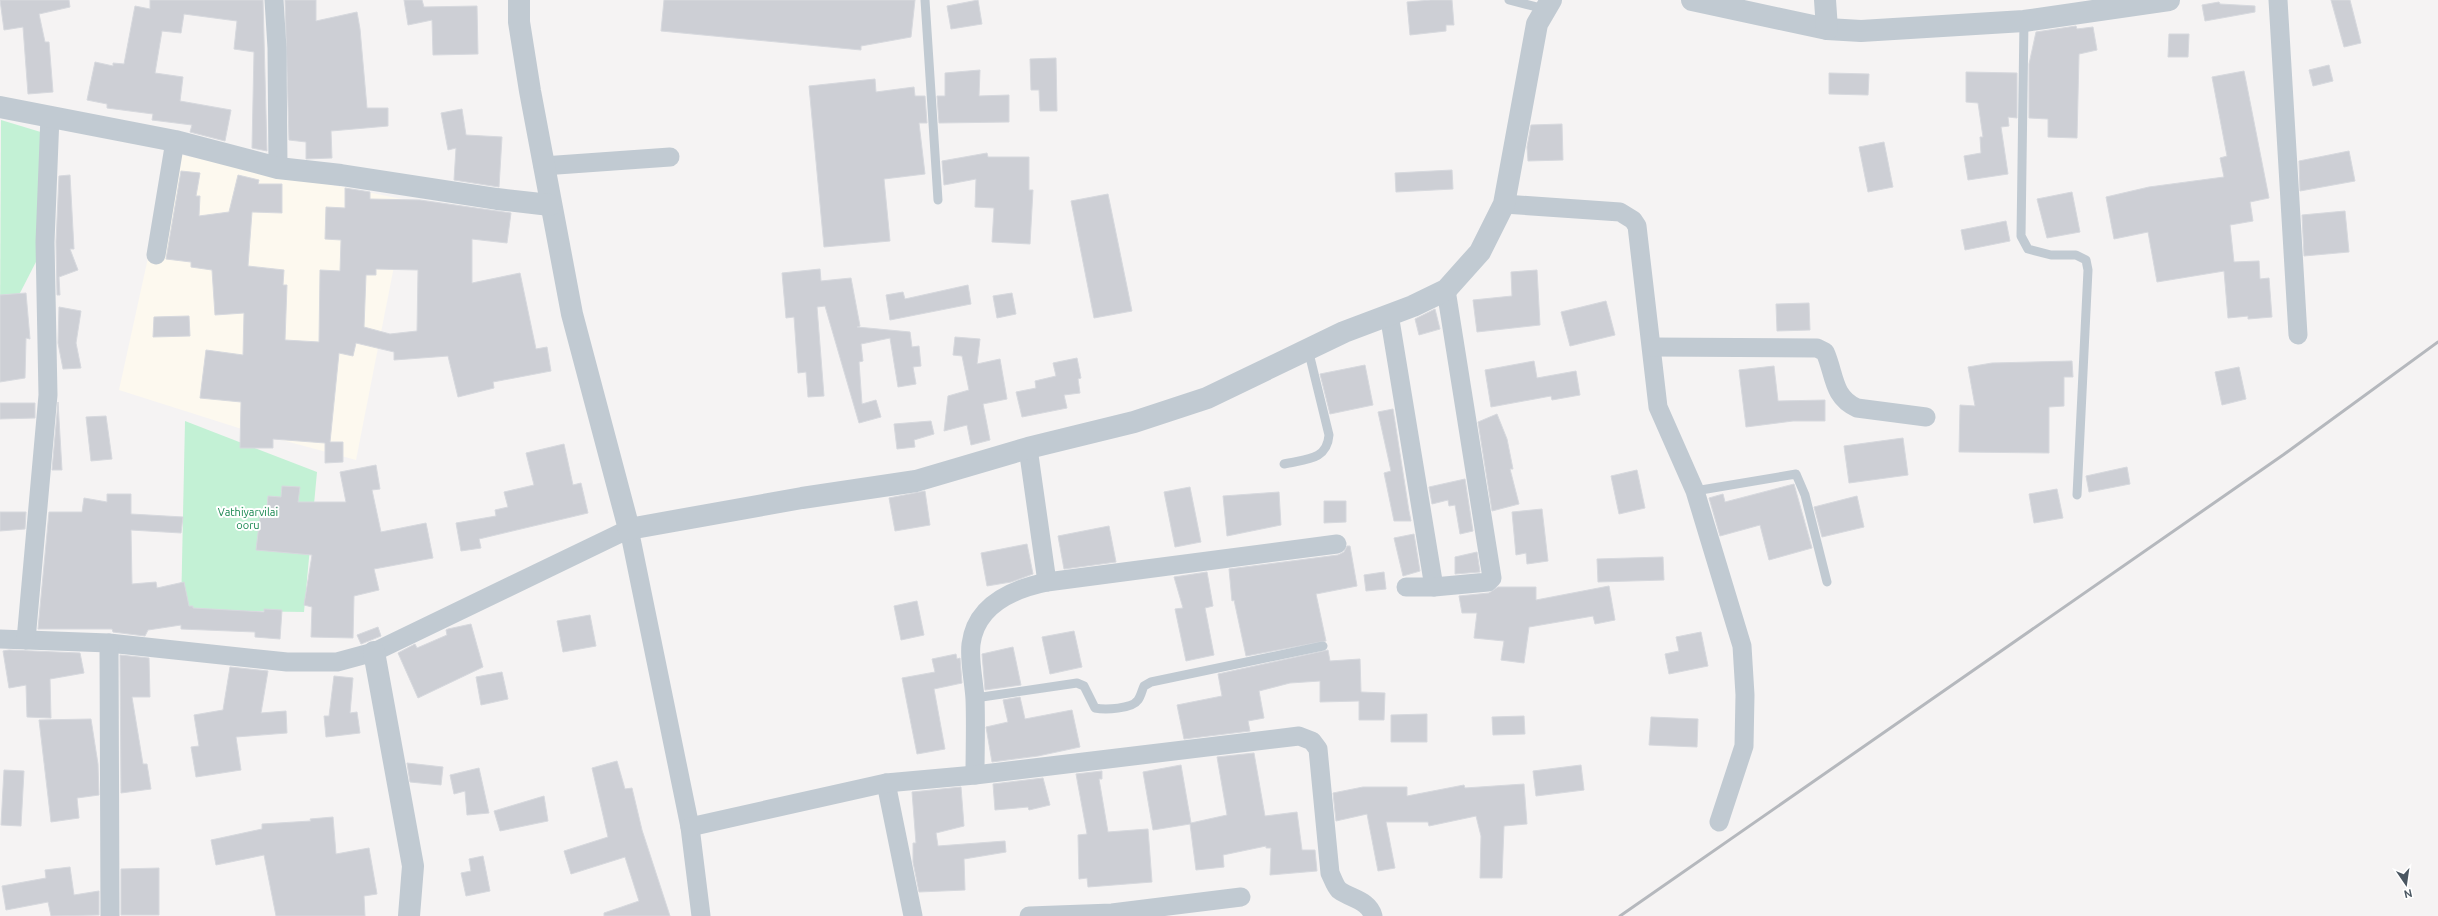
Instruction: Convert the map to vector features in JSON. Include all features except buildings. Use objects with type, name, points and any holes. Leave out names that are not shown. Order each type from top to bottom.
[{"type":"street","points":[[274,0],[277,48],[278,168]]},
{"type":"street","points":[[519,0],[519,22],[550,205],[572,314],[629,529],[690,827],[701,916]]},
{"type":"street","points":[[1692,0],[1827,29],[1897,30],[2024,22],[2169,0]]},
{"type":"street","points":[[1825,0],[1827,29]]},
{"type":"street","points":[[2278,0],[2298,336]]},
{"type":"street","points":[[0,639],[109,642],[287,662],[337,662],[374,652],[629,529],[802,498],[916,481],[1028,448],[1134,422],[1207,398],[1344,332],[1413,306],[1446,290],[1480,252],[1504,204],[1537,24],[1548,5]]},
{"type":"street","points":[[0,106],[175,141],[278,168],[341,175],[497,199],[550,205]]},
{"type":"street","points":[[26,640],[48,395],[45,242],[50,116]]},
{"type":"street","points":[[156,255],[175,141]]},
{"type":"street","points":[[543,166],[670,157]]},
{"type":"street","points":[[1504,204],[1620,212],[1633,220],[1639,232],[1658,407],[1695,491],[1742,653],[1745,695],[1744,746],[1720,822]]},
{"type":"street","points":[[1406,588],[1488,582],[1492,578],[1446,290]]},
{"type":"street","points":[[1389,314],[1434,587]]},
{"type":"street","points":[[1652,348],[1817,348],[1825,352],[1835,386],[1840,396],[1847,404],[1857,408],[1926,417]]},
{"type":"street","points":[[1028,448],[1047,582]]},
{"type":"street","points":[[975,775],[975,698],[971,644],[980,617],[1008,593],[1025,586],[1047,582],[1337,544]]},
{"type":"street","points":[[109,642],[110,916]]},
{"type":"street","points":[[374,652],[413,866],[409,916]]},
{"type":"street","points":[[690,827],[886,783],[975,775],[1299,736],[1312,741],[1318,749],[1330,874],[1338,889],[1365,904],[1370,908],[1373,916]]},
{"type":"street","points":[[886,783],[913,916]]},
{"type":"street","points":[[1029,916],[1112,915],[1241,897]]},
{"type":"lane","points":[[924,0],[938,200]]},
{"type":"lane","points":[[1509,0],[1548,5]]},
{"type":"lane","points":[[2024,22],[2021,236],[2028,249],[2051,255],[2076,255],[2086,260],[2088,270],[2077,495]]},
{"type":"lane","points":[[1284,464],[1319,455],[1325,452],[1328,445],[1329,435],[1308,349]]},
{"type":"lane","points":[[1695,491],[1796,474],[1805,495],[1827,582]]},
{"type":"lane","points":[[975,698],[1077,683],[1084,686],[1096,708],[1126,706],[1134,704],[1139,700],[1144,686],[1151,682],[1323,646]]},
{"type":"shaded area","points":[[171,153],[407,200],[356,460],[248,431],[119,390]]},
{"type":"green space","points":[[1,120],[44,133],[39,256],[0,332]]},
{"type":"green space","name":"Vathiyarvilai ooru","points":[[185,421],[317,472],[304,612],[181,610]]},
{"type":"railway","points":[[1620,916],[2283,455],[2438,342]]}]
